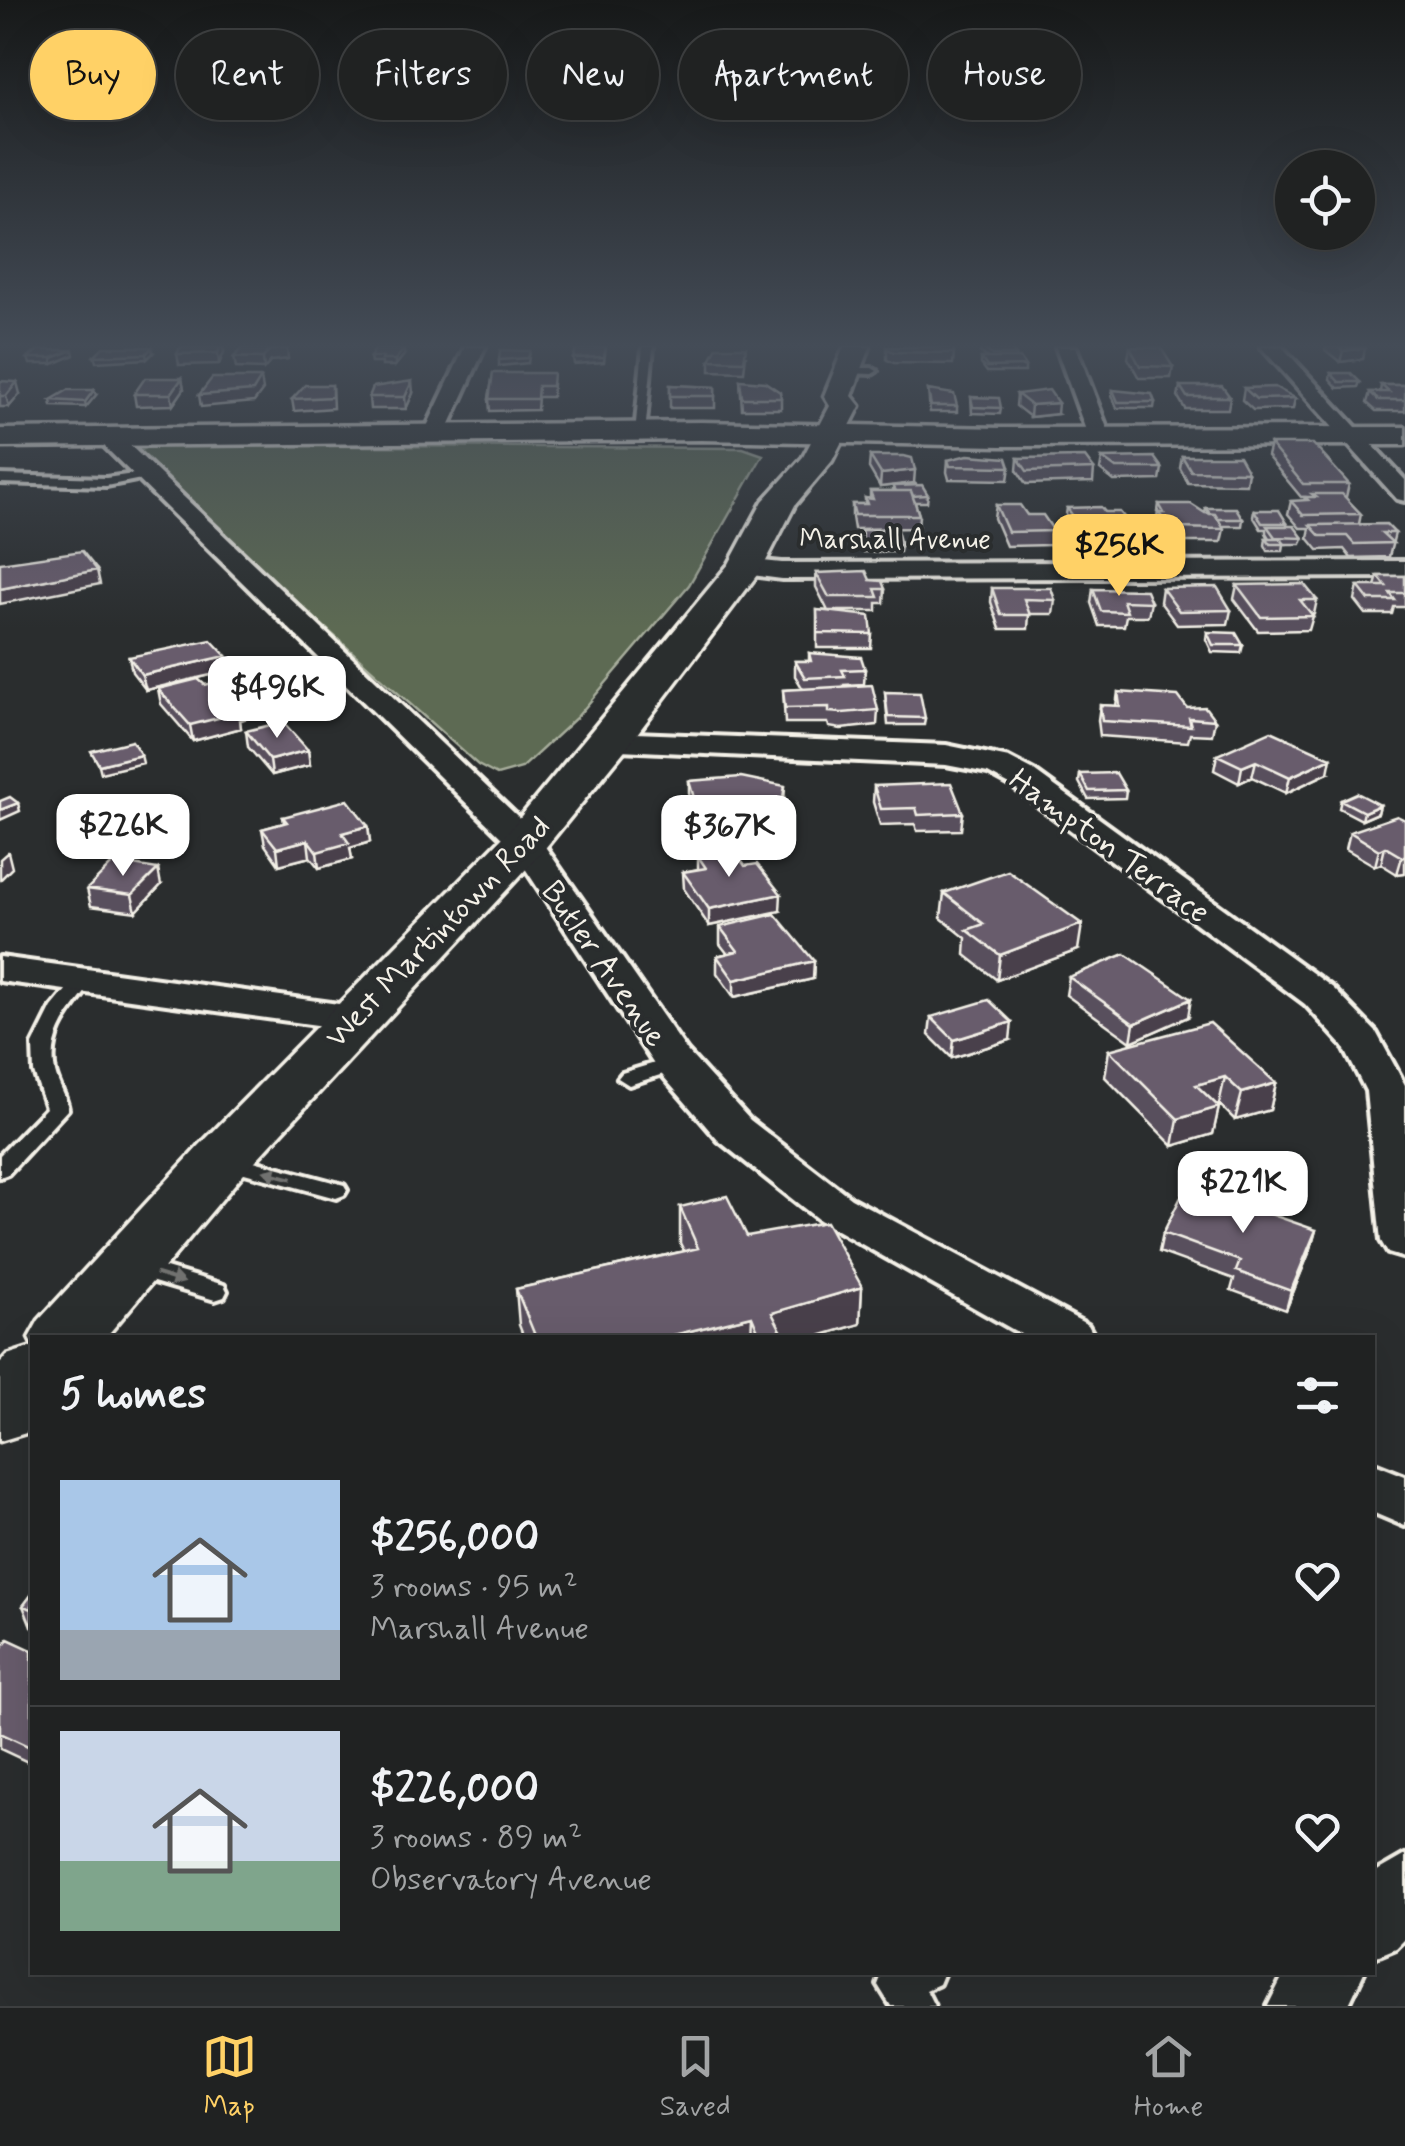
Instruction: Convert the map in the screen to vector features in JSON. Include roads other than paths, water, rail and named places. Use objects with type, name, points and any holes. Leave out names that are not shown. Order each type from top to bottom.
[{"type":"main road","name":"West Martintown Road","points":[[67,1335],[353,1018],[525,842],[609,742],[745,567],[780,500],[802,480],[812,441]]},
{"type":"main road","points":[[895,441],[943,441]]},
{"type":"street","name":"Butler Avenue","points":[[112,441],[525,842],[553,890],[600,950],[675,1063],[734,1130],[835,1209],[1065,1335]]},
{"type":"street","points":[[1357,441],[1405,494]]},
{"type":"street","name":"Marshall Avenue","points":[[745,567],[782,571],[1405,569]]},
{"type":"street","name":"Hampton Terrace","points":[[609,742],[946,755],[982,760],[1022,778],[1319,996],[1361,1040],[1387,1090],[1405,1241]]},
{"type":"street","points":[[0,969],[353,1018]]},
{"type":"street","points":[[1375,1488],[1405,1503]]},
{"type":"street","points":[[1375,1921],[1405,1888]]},
{"type":"street","points":[[1304,2006],[1328,1975]]},
{"type":"lane","points":[[0,479],[106,482],[147,475]]},
{"type":"lane","points":[[0,1170],[56,1110],[56,1097],[44,1070],[46,1026],[84,980]]},
{"type":"lane","points":[[629,1078],[675,1063]]},
{"type":"lane","points":[[221,1160],[336,1190]]},
{"type":"lane","points":[[126,1265],[214,1291]]},
{"type":"lane","points":[[916,2006],[896,1985],[920,1975]]}]
